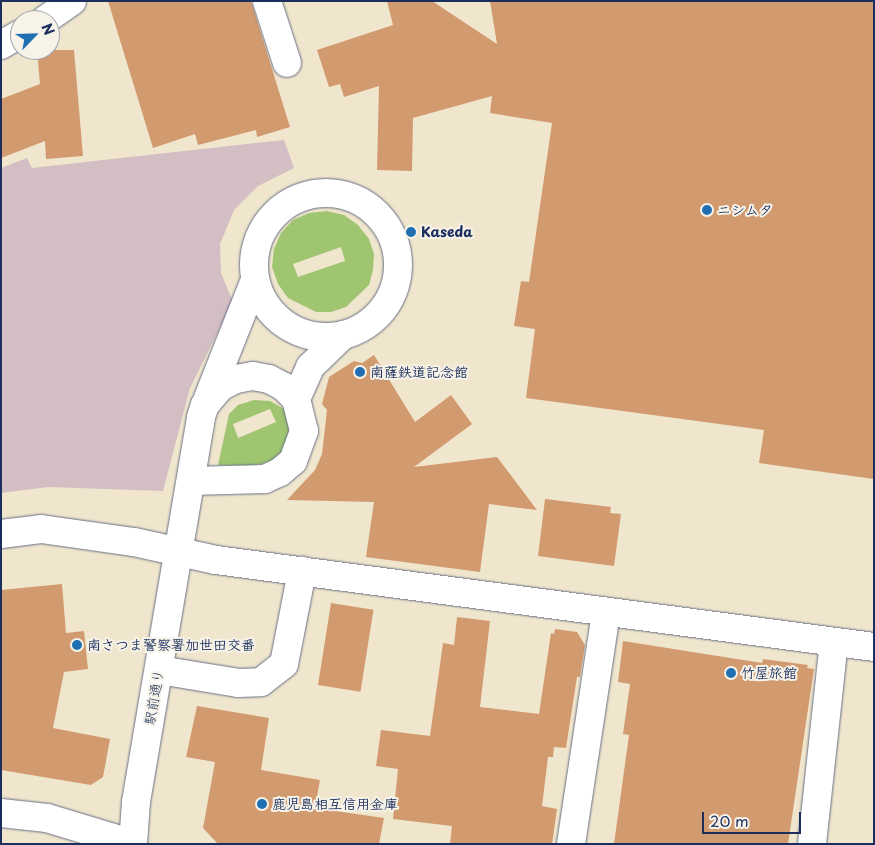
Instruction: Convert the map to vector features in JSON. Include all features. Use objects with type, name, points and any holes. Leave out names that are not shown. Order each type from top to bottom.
[{"type":"street","points":[[59,10],[72,1]]},
{"type":"street","points":[[267,1],[287,63]]},
{"type":"street","points":[[318,192],[342,194],[364,203],[382,219],[394,240],[398,264],[395,288],[383,309],[366,326],[343,335],[321,337],[298,332],[278,319],[263,302],[255,280],[254,256],[261,233],[281,208],[294,199],[318,192]]},
{"type":"street","points":[[206,404],[220,387],[236,379],[253,376],[284,386],[296,399],[302,414],[304,431],[293,461],[280,472],[265,479],[191,481],[206,404],[255,280]]},
{"type":"street","points":[[296,399],[310,367],[343,335]]},
{"type":"street","name":"駅前通り","points":[[133,844],[136,802],[191,481]]},
{"type":"street","points":[[1,534],[41,529],[302,571],[606,613],[874,647]]},
{"type":"street","points":[[159,670],[238,683],[261,682],[284,664],[302,571]]},
{"type":"street","points":[[572,844],[606,613]]},
{"type":"street","points":[[812,844],[834,642]]},
{"type":"street","points":[[1,813],[47,818],[133,844]]},
{"type":"shaded area","points":[[284,140],[294,168],[258,186],[234,210],[220,244],[221,273],[233,302],[190,388],[163,491],[48,487],[1,493],[1,168],[27,158],[32,168]]},
{"type":"green space","points":[[327,211],[344,215],[358,225],[369,239],[374,254],[373,270],[369,285],[346,307],[331,312],[316,312],[288,298],[278,284],[272,267],[274,249],[281,233],[293,220],[309,213]],"holes":[[[341,247],[345,261],[298,277],[293,264]]]},
{"type":"green space","points":[[254,400],[270,401],[284,409],[292,420],[290,449],[273,461],[252,466],[218,465],[229,414],[238,405]],"holes":[[[270,409],[276,422],[238,438],[233,424]]]},
{"type":"building","points":[[108,1],[251,1],[290,127],[257,137],[256,130],[198,145],[195,134],[153,148]]},
{"type":"building","name":"ニシムタ","points":[[387,1],[432,1],[497,44],[490,1],[874,1],[874,479],[759,463],[764,430],[526,398],[535,329],[514,326],[521,281],[529,282],[552,123],[490,113],[492,96],[413,118],[412,171],[377,170],[379,86],[344,97],[340,84],[329,87],[317,50],[393,25]]},
{"type":"building","points":[[60,50],[74,50],[83,156],[46,159],[45,141],[1,158],[1,99],[40,84],[38,60],[60,60]]},
{"type":"building","points":[[374,355],[415,422],[451,395],[472,424],[414,467],[497,457],[537,510],[489,504],[480,572],[366,557],[374,502],[287,500],[315,470],[322,454],[327,410],[322,404],[329,377],[354,361],[362,363]]},
{"type":"building","points":[[545,499],[611,507],[610,513],[621,514],[614,566],[538,556]]},
{"type":"building","points":[[62,584],[66,633],[84,631],[88,669],[64,672],[53,728],[110,739],[103,777],[91,785],[1,770],[1,590]]},
{"type":"building","points":[[331,603],[373,610],[360,692],[318,685]]},
{"type":"building","points":[[457,617],[490,621],[480,707],[539,714],[551,633],[554,634],[555,629],[577,632],[585,645],[580,677],[577,677],[566,748],[554,747],[553,757],[548,757],[542,806],[557,809],[552,844],[450,844],[452,826],[393,819],[398,769],[376,766],[381,730],[430,736],[443,643],[454,645]]},
{"type":"building","points":[[623,641],[762,663],[763,659],[808,665],[807,668],[814,669],[788,844],[614,844],[629,735],[623,734],[630,684],[618,682]]},
{"type":"building","points":[[197,706],[269,718],[261,770],[320,780],[315,808],[384,818],[379,844],[218,844],[203,828],[215,762],[186,757]]},
{"type":"place","name":"ニシムタ","points":[[707,210]]},
{"type":"place","name":"Kaseda","points":[[411,232]]},
{"type":"place","name":"南薩鉄道記念館","points":[[360,372]]},
{"type":"place","name":"南さつま警察署加世田交番","points":[[77,645]]},
{"type":"place","name":"竹屋旅館","points":[[731,673]]},
{"type":"place","name":"鹿児島相互信用金庫","points":[[262,804]]}]
